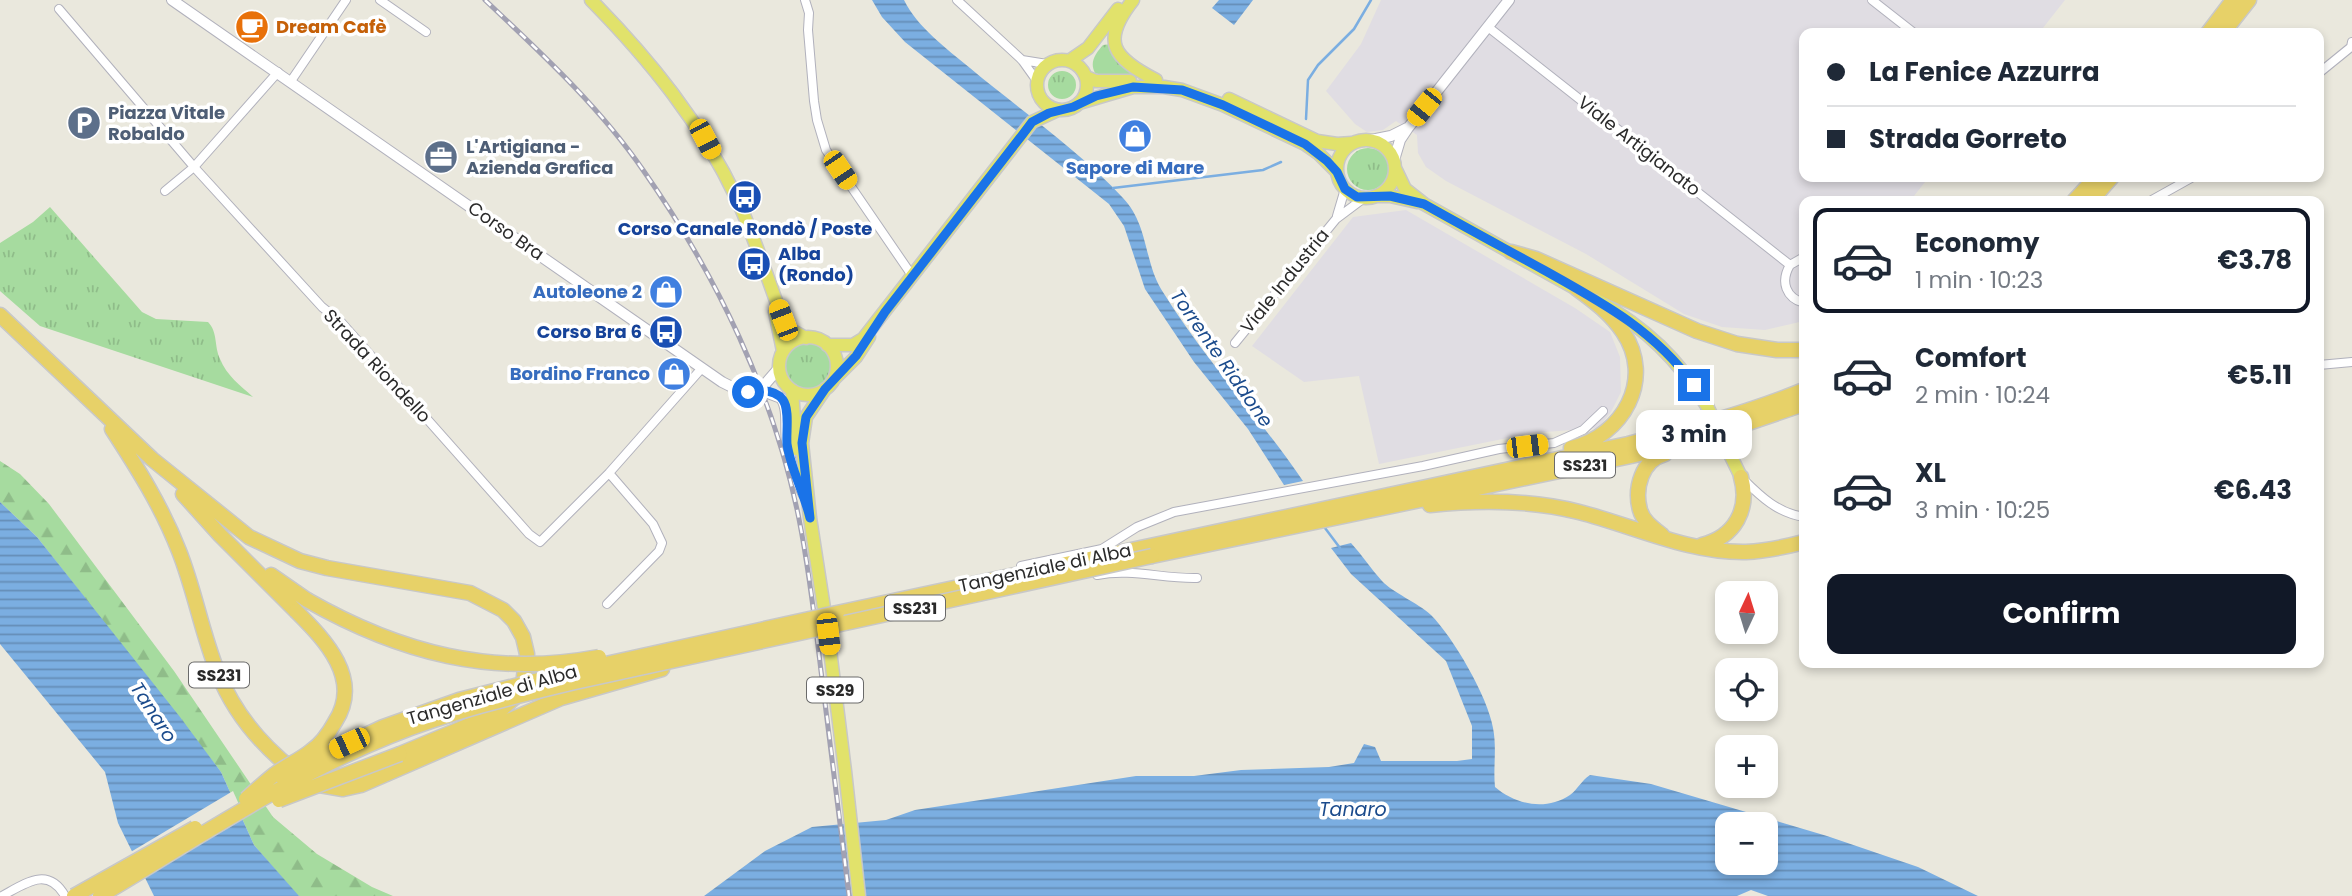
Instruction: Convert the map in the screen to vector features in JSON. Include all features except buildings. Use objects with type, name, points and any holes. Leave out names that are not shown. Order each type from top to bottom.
[{"type":"highway","points":[[2212,28],[2233,0]]},
{"type":"highway","points":[[2227,28],[2249,0]]},
{"type":"highway","points":[[2079,196],[2091,182]]},
{"type":"highway","points":[[2095,196],[2108,182]]},
{"type":"highway","points":[[1511,252],[1536,259],[1707,334],[1737,344],[1777,350],[1799,350]]},
{"type":"highway","points":[[1452,481],[1527,457],[1580,446],[1600,436],[1614,425],[1626,410],[1636,382],[1636,366],[1631,347],[1624,332],[1612,318],[1576,288]]},
{"type":"highway","name":"SS231","points":[[0,315],[152,459],[220,535],[278,581],[302,605],[386,639],[458,658],[513,664],[545,663],[586,659],[656,646],[678,654],[661,670],[561,698],[361,785],[343,789],[309,782],[275,755],[245,721],[218,673],[181,553],[164,514],[102,413]]},
{"type":"highway","name":"Tangenziale di Alba","points":[[100,896],[229,819],[335,761],[426,722],[678,654],[1150,551],[1701,426],[1799,392]]},
{"type":"highway","name":"Tangenziale di Alba","points":[[1150,551],[1632,456],[1704,438],[1799,406]]},
{"type":"highway","points":[[1668,540],[1651,528],[1640,510],[1638,498],[1642,473],[1657,456],[1704,438]]},
{"type":"highway","points":[[152,459],[231,524],[272,549],[300,561],[470,593],[489,601],[514,621],[523,637],[527,654],[523,684],[513,699],[496,714],[229,819]]},
{"type":"highway","points":[[1700,546],[1720,539],[1735,525],[1743,505],[1741,477]]},
{"type":"highway","points":[[1362,511],[1475,502],[1534,504],[1578,512],[1668,540],[1721,551],[1770,550],[1799,543]]},
{"type":"highway","points":[[246,799],[273,775],[312,751],[340,716],[345,688],[337,661],[302,605]]},
{"type":"highway","name":"Tangenziale di Alba","points":[[74,896],[332,751],[422,712],[561,674],[678,654]]},
{"type":"main road","points":[[591,0],[655,68],[705,139],[737,200],[783,320],[793,331],[827,345],[853,345],[863,339],[1034,120],[1133,87],[1182,90],[1223,105],[1305,144],[1337,172],[1345,189],[1357,197],[1390,196],[1424,204]]},
{"type":"main road","points":[[1069,61],[1088,48],[1124,0]]},
{"type":"main road","points":[[1133,0],[1118,21],[1114,32],[1116,48],[1128,64],[1156,80]]},
{"type":"main road","points":[[1079,103],[1086,91],[1088,48]]},
{"type":"main road","points":[[1034,120],[1042,68],[1062,60],[1069,61],[1096,81],[1156,80],[1183,83],[1221,95],[1317,141],[1337,145],[1371,140],[1385,147],[1405,189],[1424,204],[1622,314],[1654,340],[1679,365],[1707,406],[1741,477]]},
{"type":"main road","points":[[1037,87],[1046,105],[1058,110]]},
{"type":"main road","points":[[1337,172],[1340,155],[1352,143]]},
{"type":"main road","points":[[1370,197],[1390,185],[1395,164]]},
{"type":"main road","points":[[769,281],[783,351],[779,368]]},
{"type":"main road","points":[[792,390],[812,395],[829,384],[856,356],[885,312]]},
{"type":"main road","points":[[783,351],[793,342],[806,338]]},
{"type":"main road","points":[[827,345],[836,362],[829,384]]},
{"type":"main road","name":"SS29","points":[[779,368],[783,381],[792,390],[795,442],[810,518]]},
{"type":"main road","name":"SS29","points":[[829,384],[806,417],[802,443],[859,896]]},
{"type":"street","name":"Corso Bra","points":[[172,0],[702,368],[740,391],[760,390],[777,394],[785,402],[790,458],[804,495]]},
{"type":"street","points":[[291,81],[346,0]]},
{"type":"street","points":[[380,0],[426,32]]},
{"type":"street","points":[[805,0],[809,13],[815,111],[826,150],[913,277]]},
{"type":"street","points":[[957,0],[1022,60],[1037,87]]},
{"type":"street","points":[[1395,164],[1396,150],[1408,128],[1509,0]]},
{"type":"street","points":[[1872,0],[1908,28]]},
{"type":"street","name":"Strada Riondello","points":[[59,9],[194,167],[322,307],[341,322],[529,534],[540,542],[609,473],[702,368]]},
{"type":"street","name":"Viale Artigianato","points":[[1488,27],[1790,265]]},
{"type":"street","points":[[2324,69],[2351,47],[2352,42]]},
{"type":"street","points":[[1022,60],[1047,64]]},
{"type":"street","points":[[165,191],[194,167],[278,72]]},
{"type":"street","points":[[1371,140],[1391,136],[1408,128]]},
{"type":"street","points":[[2159,196],[2184,182]]},
{"type":"street","name":"Viale Industria","points":[[1336,219],[1345,189]]},
{"type":"street","name":"Viale Industria","points":[[1235,343],[1336,219],[1353,204],[1370,197]]},
{"type":"street","points":[[1799,260],[1790,265],[1786,272],[1786,288],[1799,301]]},
{"type":"street","points":[[2324,365],[2352,362]]},
{"type":"street","points":[[760,390],[779,368]]},
{"type":"street","points":[[824,610],[1102,549],[1156,518],[1499,449],[1554,443],[1583,430],[1603,411]]},
{"type":"street","points":[[607,604],[659,551],[662,543],[653,524],[609,473]]},
{"type":"street","points":[[1741,477],[1773,506],[1799,516]]},
{"type":"street","points":[[828,634],[1120,571],[1175,579],[1197,578]]},
{"type":"street","points":[[2,896],[37,879],[50,879],[59,884],[65,896]]},
{"type":"shaded area","points":[[1381,0],[2065,0],[2043,28],[1799,28],[1799,182],[1925,182],[1914,196],[1799,196],[1799,322],[1765,330],[1722,327],[1684,314],[1586,254],[1446,181],[1426,167],[1418,153],[1417,135],[1396,121],[1383,130],[1367,132],[1355,124],[1326,91],[1361,44]]},
{"type":"shaded area","points":[[1406,210],[1575,308],[1610,332],[1620,357],[1621,392],[1611,412],[1598,428],[1532,433],[1379,464],[1359,376],[1304,382],[1252,346],[1353,217]]},
{"type":"green space","points":[[1112,44],[1138,75],[1115,79],[1095,73],[1093,61],[1096,54],[1103,45]]},
{"type":"green space","points":[[1062,71],[1072,75],[1076,85],[1072,95],[1062,99],[1052,95],[1048,85],[1052,75]]},
{"type":"green space","points":[[1368,148],[1383,154],[1389,169],[1383,184],[1368,190],[1353,184],[1347,169],[1353,154]]},
{"type":"green space","points":[[50,207],[142,312],[156,319],[208,322],[226,370],[253,397],[40,326],[0,291],[0,243],[33,222]]},
{"type":"green space","points":[[808,342],[825,349],[832,366],[825,383],[808,390],[791,383],[784,366],[791,349]]},
{"type":"green space","points":[[0,461],[20,474],[49,504],[174,671],[273,817],[317,854],[372,887],[393,896],[296,894],[254,845],[221,772],[37,537],[0,502]]},
{"type":"water","points":[[872,0],[904,0],[917,20],[933,37],[1068,147],[1123,198],[1137,219],[1161,289],[1195,339],[1303,481],[1284,485],[1248,429],[1194,362],[1145,289],[1124,226],[1109,204],[905,42],[882,17]]},
{"type":"water","points":[[1219,0],[1253,0],[1234,25],[1212,8]]},
{"type":"water","name":"Tanaro","points":[[0,502],[37,537],[180,717],[221,772],[254,845],[299,896],[154,896],[118,823],[105,772],[0,644]]},
{"type":"water","name":"Tanaro","points":[[1351,543],[1382,581],[1431,615],[1440,625],[1468,668],[1484,700],[1495,743],[1495,787],[1512,798],[1531,804],[1551,803],[1570,795],[1590,775],[1651,784],[1746,812],[1715,812],[1715,875],[1778,875],[1778,822],[1918,867],[1978,896],[1768,896],[1751,890],[1737,896],[704,896],[765,851],[812,827],[886,820],[915,810],[1136,776],[1194,776],[1241,770],[1329,767],[1354,763],[1364,744],[1375,747],[1381,761],[1472,759],[1472,726],[1446,661],[1351,574],[1331,548]]},
{"type":"pier","points":[[233,791],[245,818],[141,879],[129,853]]},
{"type":"waterway","points":[[1306,119],[1308,80],[1318,65],[1354,29],[1371,0]]},
{"type":"waterway","points":[[1113,188],[1263,170],[1281,162]]},
{"type":"waterway","name":"Torrente Riddone","points":[[1325,528],[1340,548]]},
{"type":"railway","points":[[485,0],[548,60],[626,146],[695,251],[718,293],[758,381],[788,472],[803,538],[849,896]]},
{"type":"place","name":"Dream Cafè","points":[[252,27]]},
{"type":"place","name":"Piazza Vitale Robaldo","points":[[84,123]]},
{"type":"place","name":"Sapore di Mare","points":[[1135,136]]},
{"type":"place","name":"L'Artigiana - Azienda Grafica","points":[[441,157]]},
{"type":"place","name":"Corso Canale Rondò / Poste","points":[[745,197]]},
{"type":"place","name":"Alba (Rondo)","points":[[754,264]]},
{"type":"place","name":"Autoleone 2","points":[[666,292]]},
{"type":"place","name":"Corso Bra 6","points":[[666,332]]},
{"type":"place","name":"Bordino Franco","points":[[674,374]]},
{"type":"route","points":[[748,392],[770,392],[777,394],[785,402],[790,458],[810,518],[802,443],[806,417],[825,389],[856,356],[885,312],[1032,122],[1096,96],[1147,86],[1182,90],[1223,105],[1305,144],[1327,161],[1337,172],[1345,189],[1357,197],[1390,196],[1424,204],[1622,314],[1663,348],[1694,385]]}]
